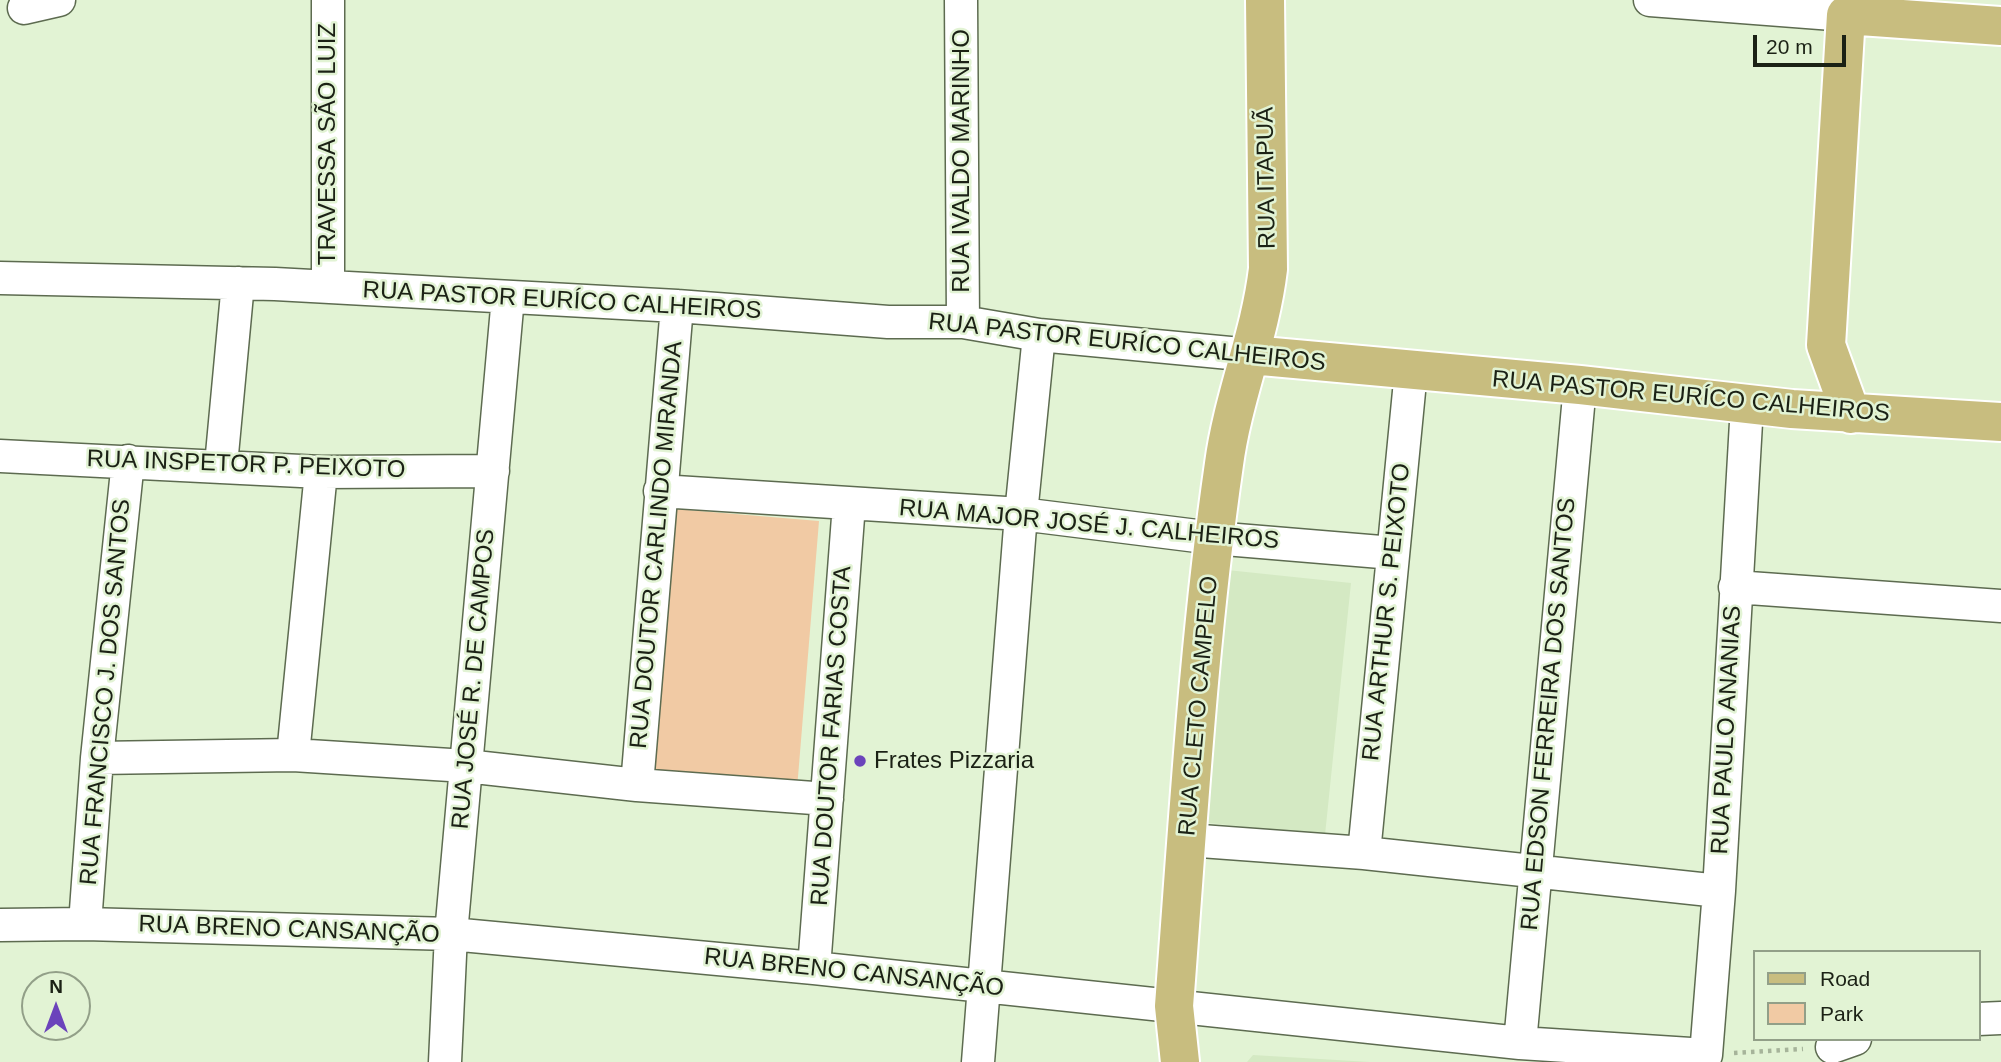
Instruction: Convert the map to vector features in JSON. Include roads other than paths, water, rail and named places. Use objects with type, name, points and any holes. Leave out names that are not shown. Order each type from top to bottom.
[{"type":"main road","name":"RUA ITAPUÃ","points":[[1251,355],[1263,313],[1268,269],[1265,0]]},
{"type":"main road","points":[[1792,409],[1812,384],[1826,345],[1847,8],[2001,26]]},
{"type":"main road","points":[[1826,345],[1851,414]]},
{"type":"main road","name":"RUA PASTOR EURÍCO CALHEIROS","points":[[1251,355],[1580,385],[1747,405],[2001,422]]},
{"type":"main road","name":"RUA CLETO CAMPELO","points":[[1180,1062],[1174,1006],[1213,538],[1238,390],[1251,355]]},
{"type":"street","points":[[24,8],[59,0]]},
{"type":"street","name":"TRAVESSA SÃO LUIZ","points":[[328,0],[328,287]]},
{"type":"street","name":"RUA IVALDO MARINHO","points":[[961,0],[963,322]]},
{"type":"street","points":[[1650,0],[1847,8]]},
{"type":"street","name":"RUA PASTOR EURÍCO CALHEIROS","points":[[0,278],[328,287],[677,306],[888,322],[963,322],[1039,335],[1251,355]]},
{"type":"street","points":[[221,466],[238,283]]},
{"type":"street","name":"RUA JOSÉ R. DE CAMPOS","points":[[445,1062],[451,934],[508,297]]},
{"type":"street","name":"RUA DOUTOR CARLINDO MIRANDA","points":[[638,785],[677,306]]},
{"type":"street","points":[[978,1062],[1021,514],[1039,335]]},
{"type":"street","name":"RUA ARTHUR S. PEIXOTO","points":[[1364,853],[1411,371]]},
{"type":"street","name":"RUA EDSON FERREIRA DOS SANTOS","points":[[1520,1043],[1580,385]]},
{"type":"street","name":"RUA PAULO ANANIAS","points":[[1706,1055],[1719,891],[1747,405]]},
{"type":"street","name":"RUA INSPETOR P. PEIXOTO","points":[[0,456],[321,472],[493,471]]},
{"type":"street","name":"RUA FRANCISCO J. DOS SANTOS","points":[[85,924],[97,758],[128,461]]},
{"type":"street","points":[[293,755],[321,472]]},
{"type":"street","name":"RUA MAJOR JOSÉ J. CALHEIROS","points":[[660,491],[1021,514],[1213,538],[1392,553]]},
{"type":"street","name":"RUA DOUTOR FARIAS COSTA","points":[[814,968],[849,504]]},
{"type":"street","points":[[1735,587],[2001,606]]},
{"type":"street","points":[[97,758],[293,755],[467,766],[638,785],[827,799]]},
{"type":"street","points":[[1187,840],[1364,853],[1719,891]]},
{"type":"street","name":"RUA BRENO CANSANÇÃO","points":[[0,925],[85,924],[451,934],[814,968],[1520,1043],[1706,1055]]},
{"type":"street","points":[[1980,1019],[2001,1018]]},
{"type":"place","name":"Frates Pizzaria","points":[[860,761]]}]
